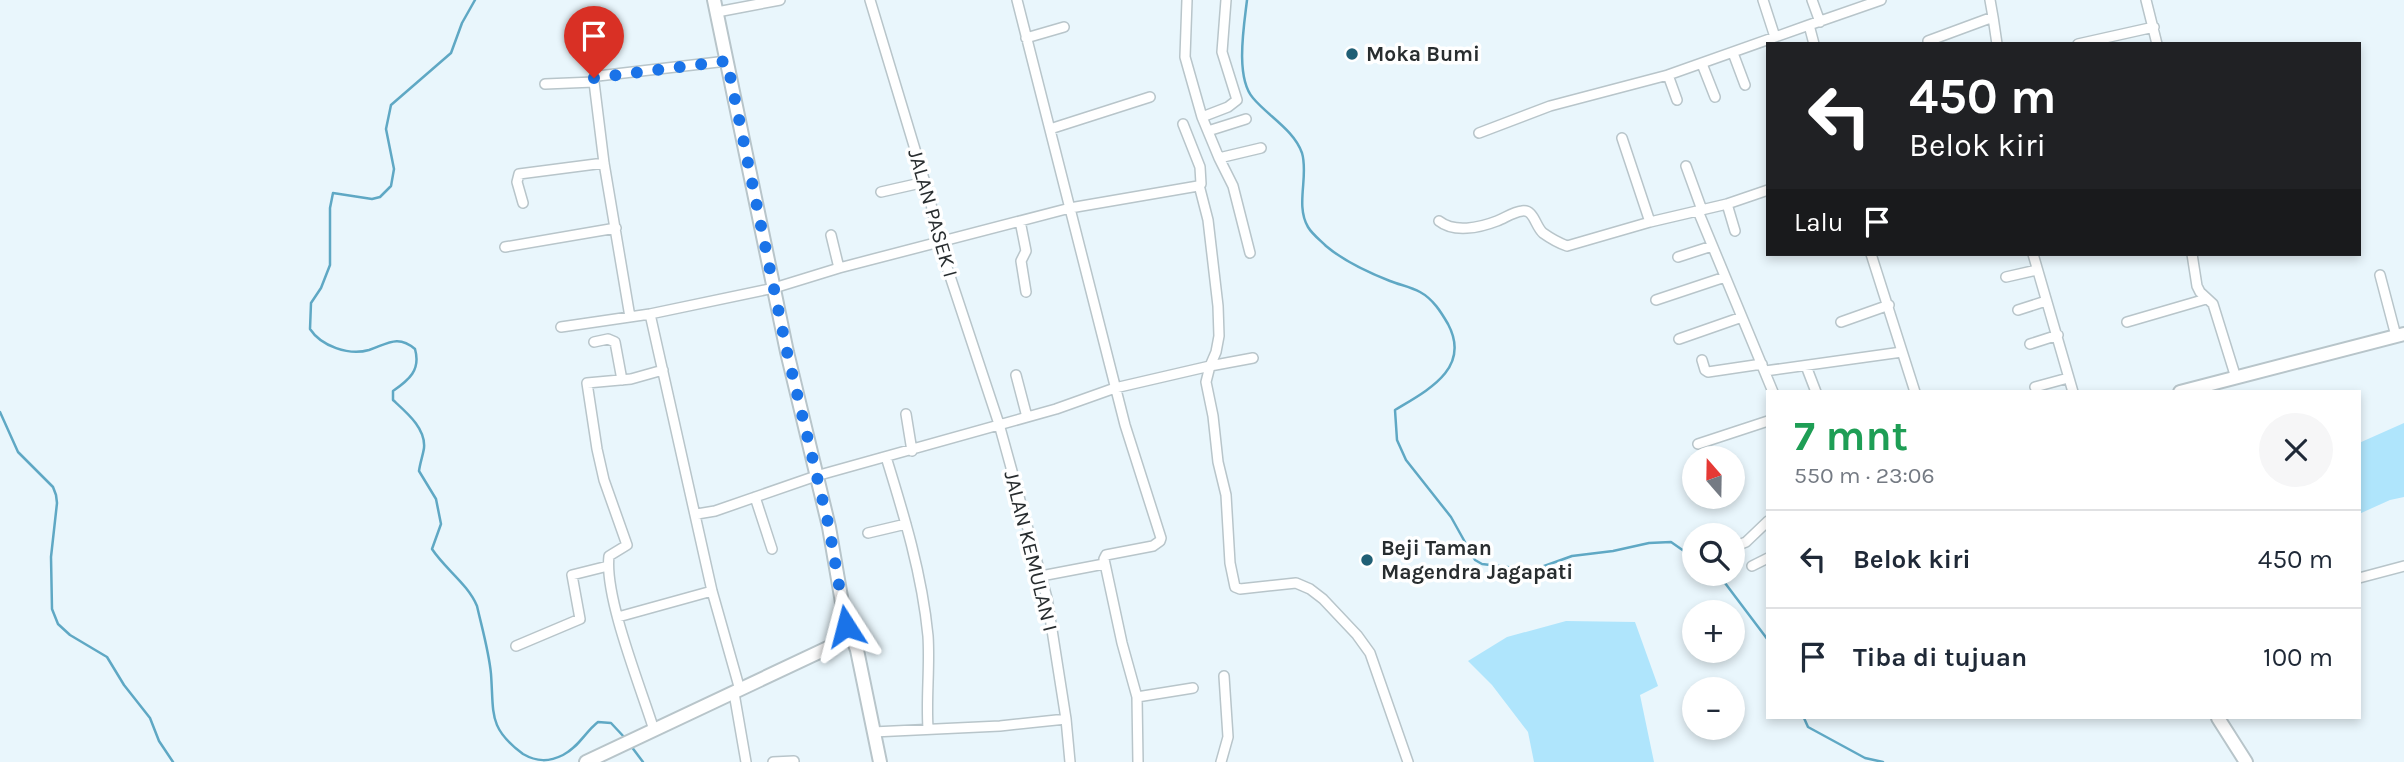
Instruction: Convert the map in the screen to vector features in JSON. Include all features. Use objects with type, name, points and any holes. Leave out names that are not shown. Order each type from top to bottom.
[{"type":"main road","points":[[586,762],[640,736],[652,723],[737,692],[834,645],[844,637],[847,619],[829,527],[774,288],[716,6]]},
{"type":"main road","points":[[2188,390],[2400,335]]},
{"type":"main road","points":[[845,630],[851,634],[857,650],[878,731],[880,762]]},
{"type":"main road","points":[[2219,719],[2246,762]]},
{"type":"street","points":[[716,6],[780,0]]},
{"type":"street","name":"JALAN PASEK I","points":[[870,0],[925,182],[939,243],[999,424]]},
{"type":"street","points":[[1017,0],[1115,387],[1161,538],[1153,546],[1106,555],[1104,564],[1137,697],[1138,762]]},
{"type":"street","points":[[1187,0],[1184,53],[1202,117],[1233,186],[1250,253]]},
{"type":"street","points":[[1202,117],[1233,105],[1237,100],[1222,52],[1226,0]]},
{"type":"street","points":[[1763,0],[1772,40]]},
{"type":"street","points":[[1812,0],[1819,22]]},
{"type":"street","points":[[1479,133],[1550,106],[1702,64],[1881,0]]},
{"type":"street","points":[[1990,0],[1997,42]]},
{"type":"street","points":[[2146,0],[2157,42]]},
{"type":"street","points":[[1928,41],[1993,17]]},
{"type":"street","points":[[1809,25],[1813,42]]},
{"type":"street","points":[[1026,38],[1064,27]]},
{"type":"street","points":[[2087,42],[2154,27]]},
{"type":"street","points":[[1733,53],[1745,85]]},
{"type":"street","points":[[630,317],[604,163],[594,78],[727,61]]},
{"type":"street","points":[[1702,64],[1715,97]]},
{"type":"street","points":[[1668,75],[1677,100]]},
{"type":"street","points":[[545,84],[594,82]]},
{"type":"street","points":[[1050,129],[1150,97]]},
{"type":"street","points":[[1208,131],[1245,119]]},
{"type":"street","points":[[1182,124],[1200,167],[1199,185],[1208,220],[1218,306],[1219,336],[1206,382],[1218,462],[1226,495],[1230,563],[1235,587],[1260,588],[1296,583],[1323,599],[1370,653],[1408,762]]},
{"type":"street","points":[[1622,138],[1650,222]]},
{"type":"street","points":[[1219,159],[1261,148]]},
{"type":"street","points":[[523,203],[517,182],[519,174],[604,163]]},
{"type":"street","points":[[1685,166],[1712,246],[1772,390]]},
{"type":"street","points":[[881,192],[925,182]]},
{"type":"street","points":[[561,327],[650,314],[774,288],[1020,220],[1070,208],[1199,185]]},
{"type":"street","points":[[1439,221],[1452,229],[1470,227],[1527,211],[1542,232],[1567,246],[1650,222],[1727,204],[1766,191]]},
{"type":"street","points":[[1727,204],[1735,231]]},
{"type":"street","points":[[1020,220],[1026,251],[1021,261],[1026,292]]},
{"type":"street","points":[[505,247],[616,228]]},
{"type":"street","points":[[831,235],[839,268]]},
{"type":"street","points":[[1678,257],[1712,246]]},
{"type":"street","points":[[1872,256],[1914,390]]},
{"type":"street","points":[[2034,256],[2072,390]]},
{"type":"street","points":[[2192,256],[2196,286],[2213,304],[2236,378]]},
{"type":"street","points":[[2006,276],[2038,270]]},
{"type":"street","points":[[2380,275],[2400,335]]},
{"type":"street","points":[[1656,300],[1726,277]]},
{"type":"street","points":[[2127,322],[2206,299]]},
{"type":"street","points":[[2018,310],[2046,300]]},
{"type":"street","points":[[1841,321],[1889,305]]},
{"type":"street","points":[[650,314],[737,692],[746,762]]},
{"type":"street","points":[[1679,340],[1742,317]]},
{"type":"street","points":[[2030,344],[2058,335]]},
{"type":"street","points":[[594,342],[608,339],[615,342],[622,380]]},
{"type":"street","points":[[1702,360],[1708,372],[1806,366],[1902,352]]},
{"type":"street","points":[[697,514],[715,511],[816,476],[1027,417],[1115,387],[1253,358]]},
{"type":"street","points":[[1806,366],[1815,390]]},
{"type":"street","points":[[652,723],[618,617],[608,566],[610,553],[627,545],[599,459],[587,383],[622,380],[663,370]]},
{"type":"street","points":[[1016,375],[1027,417]]},
{"type":"street","points":[[2035,387],[2068,378]]},
{"type":"street","points":[[906,414],[912,451]]},
{"type":"street","points":[[1698,444],[1766,422]]},
{"type":"street","name":"JALAN KEMULAN I","points":[[999,424],[1047,598],[1070,762]]},
{"type":"street","points":[[886,457],[918,571],[928,635],[928,728]]},
{"type":"street","points":[[755,497],[772,549]]},
{"type":"street","points":[[868,533],[906,524]]},
{"type":"street","points":[[1745,541],[1765,524]]},
{"type":"street","points":[[1752,566],[1766,559]]},
{"type":"street","points":[[1041,576],[1104,564]]},
{"type":"street","points":[[516,646],[580,619],[572,575],[608,566]]},
{"type":"street","points":[[2361,577],[2404,566]]},
{"type":"street","points":[[618,617],[712,591]]},
{"type":"street","points":[[1221,762],[1228,729],[1224,676]]},
{"type":"street","points":[[1137,697],[1193,688]]},
{"type":"street","points":[[878,731],[1000,726],[1066,719]]},
{"type":"street","points":[[774,762],[794,761]]},
{"type":"shaded area","points":[[2404,423],[2404,497],[2361,513],[2361,442]]},
{"type":"shaded area","points":[[1566,621],[1635,622],[1658,686],[1640,695],[1654,762],[1534,762],[1528,732],[1492,685],[1468,661],[1507,637]]},
{"type":"waterway","points":[[475,0],[462,23],[451,53],[391,105],[386,129],[394,169],[391,186],[380,197],[372,199],[333,193],[330,208],[330,265],[321,288],[311,303],[310,329],[328,345],[353,352],[398,341],[415,349],[415,369],[409,378],[393,391],[393,400],[414,421],[422,434],[424,448],[419,471],[436,499],[441,524],[432,549],[468,591],[477,606],[490,666],[493,710],[498,728],[504,736],[523,754],[543,760],[569,752],[598,722],[611,723],[625,738]]},
{"type":"waterway","points":[[1247,0],[1242,51],[1247,89],[1259,105],[1287,130],[1302,153],[1302,200],[1308,227],[1333,252],[1349,262],[1425,295],[1448,324],[1454,340],[1454,354],[1450,366],[1432,386],[1395,410],[1397,440],[1406,460],[1451,517],[1475,560],[1482,564],[1533,570],[1572,556],[1649,543],[1671,542],[1682,550]]},
{"type":"waterway","points":[[0,412],[18,452],[53,487],[56,495],[51,557],[52,609],[58,624],[70,635],[107,657],[124,685],[150,718],[159,741],[173,762]]},
{"type":"waterway","points":[[1727,586],[1766,637]]},
{"type":"waterway","points":[[1804,719],[1808,727],[1865,758],[1883,762]]},
{"type":"waterway","points":[[631,746],[643,762]]},
{"type":"place","name":"Moka Bumi","points":[[1352,54]]},
{"type":"place","name":"Beji Taman Magendra Jagapati","points":[[1367,560]]},
{"type":"route","points":[[594,78],[727,61],[787,352],[829,527],[847,619],[846,626]]}]
